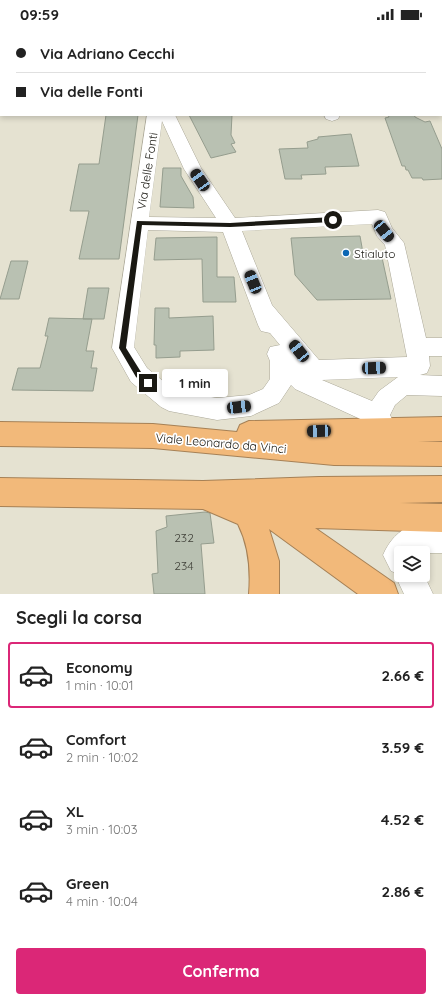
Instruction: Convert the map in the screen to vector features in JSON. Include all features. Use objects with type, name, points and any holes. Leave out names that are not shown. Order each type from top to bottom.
[{"type":"highway","points":[[153,436],[364,430],[382,423],[442,429]]},
{"type":"highway","name":"Viale Leonardo da Vinci","points":[[0,434],[153,436],[334,453],[442,454]]},
{"type":"highway","points":[[0,492],[203,495],[319,490],[442,489]]},
{"type":"highway","points":[[203,495],[235,509],[259,513],[442,518]]},
{"type":"highway","points":[[259,513],[259,537],[264,555],[265,570],[264,594]]},
{"type":"highway","points":[[259,513],[383,594]]},
{"type":"street","name":"Via delle Fonti","points":[[155,116],[123,348],[138,375],[168,400],[217,409],[250,405],[271,396],[281,382],[281,361]]},
{"type":"street","points":[[167,116],[192,169],[230,225],[264,311],[281,361],[303,382],[382,423],[387,398],[403,385],[442,386]]},
{"type":"street","points":[[139,223],[230,225],[378,217],[384,231],[394,243],[417,348],[419,366],[314,370],[264,311]]},
{"type":"street","points":[[417,348],[442,347]]},
{"type":"street","points":[[405,546],[412,539],[442,539]]},
{"type":"street","points":[[413,582],[420,594]]},
{"type":"building","points":[[106,116],[138,116],[119,259],[79,259],[89,211],[70,211],[79,164],[99,164]]},
{"type":"building","points":[[190,116],[232,116],[231,135],[235,143],[231,144],[236,152],[211,158]]},
{"type":"building","points":[[414,116],[425,122],[430,121],[442,149],[442,179],[423,180],[422,178],[412,178],[405,166],[402,166],[385,118]]},
{"type":"building","points":[[351,134],[359,166],[325,167],[326,174],[301,175],[302,179],[285,179],[279,149],[308,148],[307,142],[318,139],[318,137]]},
{"type":"building","points":[[163,168],[181,168],[181,176],[193,197],[194,208],[160,207]]},
{"type":"building","points":[[360,236],[363,253],[381,253],[391,299],[317,300],[295,275],[291,238]]},
{"type":"building","points":[[217,237],[217,277],[234,277],[236,302],[203,302],[202,259],[154,260],[156,238]]},
{"type":"building","points":[[11,261],[28,261],[19,299],[0,299]]},
{"type":"building","points":[[88,288],[109,288],[104,319],[83,319]]},
{"type":"building","points":[[155,308],[169,308],[169,318],[213,316],[214,350],[180,351],[180,357],[156,358],[156,345],[154,345]]},
{"type":"building","points":[[49,318],[92,319],[86,351],[94,351],[91,368],[97,368],[93,391],[12,390],[18,368],[40,368],[48,336],[45,336]]},
{"type":"building","points":[[205,512],[210,513],[214,543],[201,544],[205,594],[154,594],[152,574],[158,573],[156,531],[167,527],[166,516]]},
{"type":"place","name":"Stialuto","points":[[346,253]]},
{"type":"route","points":[[148,383],[138,375],[123,348],[139,223],[230,225],[333,220]]}]
